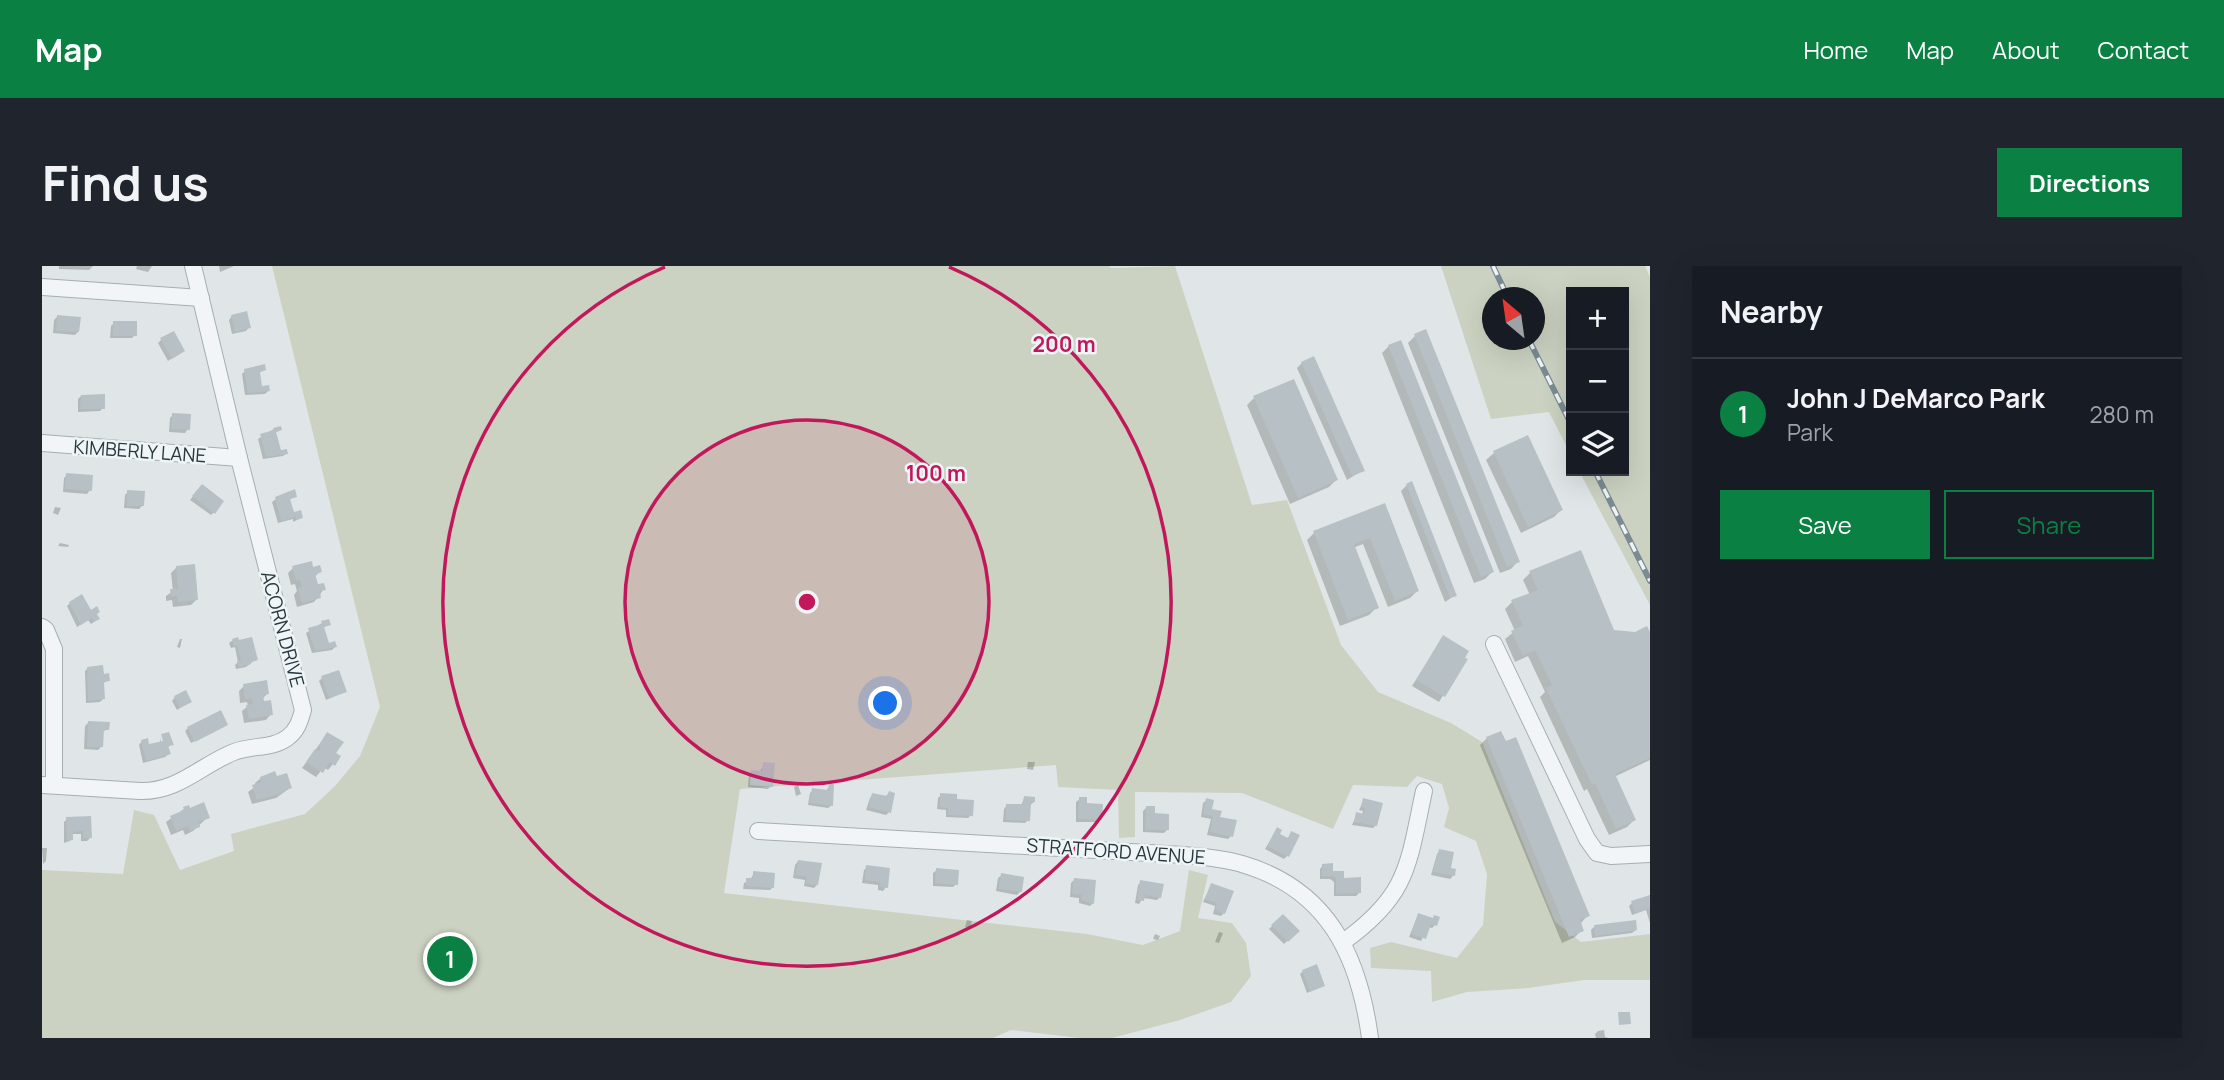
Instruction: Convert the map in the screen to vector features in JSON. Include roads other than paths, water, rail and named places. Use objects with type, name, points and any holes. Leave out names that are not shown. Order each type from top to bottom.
[{"type":"street","name":"ACORN DRIVE","points":[[48,785],[155,791],[190,778],[234,752],[268,746],[287,738],[298,726],[303,710],[193,266]]},
{"type":"street","points":[[42,287],[201,298]]},
{"type":"street","name":"KIMBERLY LANE","points":[[42,443],[239,458]]},
{"type":"street","points":[[42,627],[54,649],[48,785]]},
{"type":"street","points":[[1494,644],[1587,839],[1597,853],[1612,856],[1650,854]]},
{"type":"street","points":[[1343,942],[1382,911],[1401,884],[1410,858],[1424,791]]},
{"type":"street","name":"STRATFORD AVENUE","points":[[758,831],[1087,848],[1226,860],[1261,871],[1297,892],[1322,914],[1343,942],[1359,982],[1370,1038]]},
{"type":"railway","points":[[1493,266],[1503,287]]},
{"type":"railway","points":[[1534,350],[1566,414]]},
{"type":"railway","points":[[1598,476],[1650,581]]},
{"type":"place","name":"John J DeMarco Park","points":[[450,959]]}]
